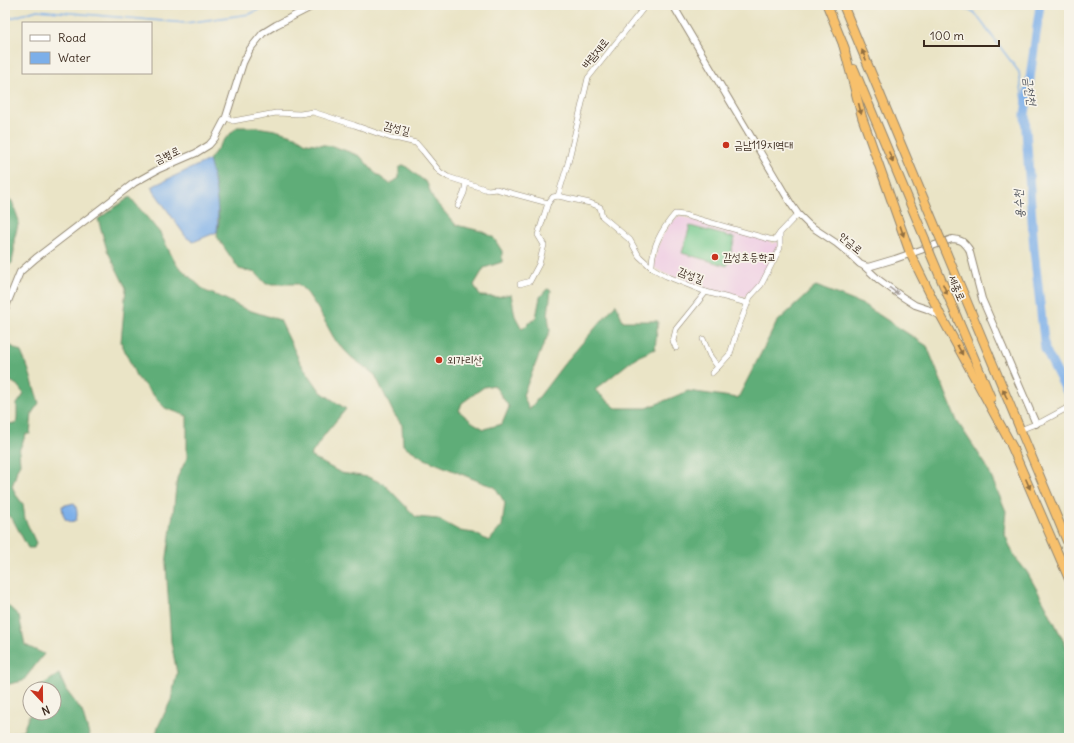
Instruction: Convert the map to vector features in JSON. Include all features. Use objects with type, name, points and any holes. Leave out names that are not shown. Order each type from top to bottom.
[{"type":"highway","name":"세종로","points":[[827,5],[930,253],[1069,579]]},
{"type":"highway","name":"세종로","points":[[843,5],[1069,546]]},
{"type":"highway","points":[[843,44],[862,117],[910,253],[941,316],[1013,448]]},
{"type":"street","name":"금병로","points":[[5,309],[20,272],[65,235],[134,183],[159,169],[196,153],[209,145],[226,117],[243,63],[250,49],[263,33],[315,5]]},
{"type":"street","name":"바람재로","points":[[558,196],[568,163],[588,78],[646,5]]},
{"type":"street","name":"안금로","points":[[673,5],[764,160],[798,214],[809,225],[848,252],[860,264],[868,267],[952,239],[960,240],[964,243],[969,249],[982,299],[1036,424]]},
{"type":"street","name":"감성길","points":[[226,117],[233,120],[276,113],[300,114],[313,112],[391,138],[416,143],[440,172],[448,177],[488,190],[496,189],[548,203]]},
{"type":"street","points":[[458,206],[464,193],[466,183]]},
{"type":"street","name":"감성길","points":[[558,196],[590,203],[600,207],[602,216],[630,240],[639,256],[652,268],[666,276],[706,292],[747,303]]},
{"type":"street","points":[[520,284],[530,281],[539,264],[544,246],[538,235],[548,203],[553,197],[558,196]]},
{"type":"street","points":[[652,268],[653,253],[660,236],[667,223],[675,214],[684,215],[775,240],[798,214]]},
{"type":"street","points":[[712,373],[730,354],[750,296],[761,285],[778,253],[780,248],[780,234]]},
{"type":"street","points":[[864,266],[879,280],[901,296],[915,305],[941,316]]},
{"type":"street","name":"감성길","points":[[676,348],[673,341],[676,329],[706,292]]},
{"type":"street","points":[[703,339],[710,356],[718,368]]},
{"type":"street","points":[[1020,430],[1036,424],[1069,407]]},
{"type":"shaded area","name":"감성초등학교","points":[[679,216],[768,240],[773,244],[777,241],[779,244],[760,283],[744,297],[707,290],[663,273],[653,267],[658,246],[663,235],[669,225]]},
{"type":"green space","points":[[237,127],[256,127],[275,130],[295,136],[306,143],[333,146],[360,156],[375,173],[390,184],[399,178],[399,168],[404,165],[427,183],[433,199],[456,225],[481,231],[493,237],[502,251],[502,262],[484,268],[474,285],[480,296],[497,297],[511,294],[515,316],[522,329],[536,318],[540,297],[547,289],[551,290],[548,315],[550,331],[523,395],[529,410],[564,364],[616,304],[623,321],[658,321],[655,349],[635,358],[595,390],[616,408],[647,408],[688,391],[738,398],[777,322],[816,286],[864,305],[927,346],[957,421],[986,465],[1006,511],[1004,532],[1014,556],[1027,572],[1069,652],[1069,738],[155,738],[158,727],[171,700],[177,673],[171,642],[166,564],[177,478],[187,458],[187,416],[165,408],[136,376],[121,342],[126,288],[107,250],[98,219],[130,197],[160,233],[176,264],[205,291],[245,309],[280,320],[300,362],[321,392],[346,409],[325,434],[310,456],[341,473],[368,477],[384,484],[416,517],[438,519],[460,531],[474,533],[489,541],[502,526],[505,503],[495,487],[425,459],[403,445],[402,425],[394,414],[375,375],[351,357],[335,340],[318,309],[308,294],[298,284],[266,284],[256,273],[239,269],[217,237],[219,220],[215,185],[209,160],[223,141]],"holes":[[[494,385],[509,407],[502,424],[484,429],[472,422],[459,411],[462,403],[484,387]]]},
{"type":"green space","points":[[5,198],[12,201],[19,221],[14,240],[12,263],[5,268]]},
{"type":"green space","points":[[690,226],[735,238],[727,266],[682,253]]},
{"type":"green space","points":[[8,344],[21,352],[28,368],[39,403],[32,413],[30,434],[26,434],[19,451],[20,464],[12,486],[16,495],[23,504],[25,519],[36,543],[34,548],[28,548],[13,520],[5,513],[5,423],[16,424],[17,404],[24,394],[17,385],[5,378],[5,348]]},
{"type":"green space","points":[[5,603],[19,616],[25,645],[44,654],[23,681],[5,685]]},
{"type":"green space","points":[[59,674],[66,690],[82,711],[90,738],[5,738],[5,735],[23,731],[27,721],[62,721],[62,681],[48,681]]},
{"type":"water","points":[[209,160],[218,214],[217,232],[193,242],[186,237],[151,187]]},
{"type":"water","points":[[74,503],[77,511],[77,518],[71,522],[65,519],[62,506]]},
{"type":"waterway","name":"금천천","points":[[5,20],[37,10],[186,23],[250,14],[267,5]]},
{"type":"waterway","name":"금천천","points":[[951,5],[974,12],[1019,72],[1025,115]]},
{"type":"waterway","name":"용수천","points":[[1040,5],[1025,115],[1034,250],[1045,349],[1069,396]]},
{"type":"place","name":"금남119지역대","points":[[726,145]]},
{"type":"place","name":"감성초등학교","points":[[715,257]]},
{"type":"place","name":"외가리산","points":[[439,360]]}]
